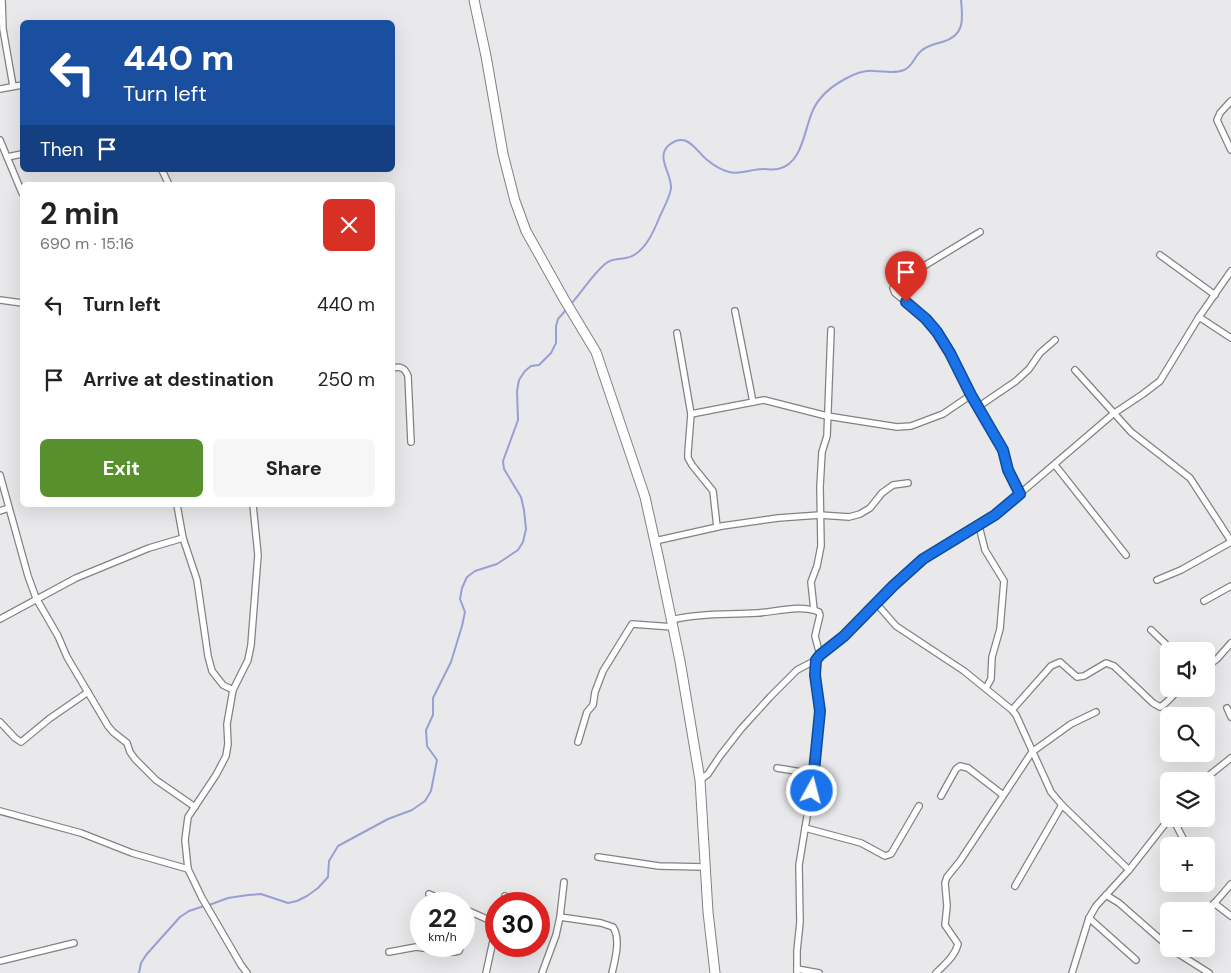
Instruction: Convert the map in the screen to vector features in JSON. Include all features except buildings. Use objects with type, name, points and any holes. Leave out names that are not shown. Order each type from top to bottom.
[{"type":"main road","points":[[474,0],[503,154],[515,201],[526,231],[596,352],[645,497],[672,623],[700,780],[705,867],[715,973]]},
{"type":"street","points":[[2,0],[3,29],[13,86]]},
{"type":"street","points":[[0,89],[20,85]]},
{"type":"street","points":[[1231,101],[1220,113],[1217,120],[1231,150]]},
{"type":"street","points":[[0,140],[20,188]]},
{"type":"street","points":[[7,157],[20,154]]},
{"type":"street","points":[[980,232],[896,284],[893,288],[895,293],[926,319],[950,353],[978,408],[1003,450],[1008,470],[1020,494]]},
{"type":"street","points":[[1160,255],[1216,295]]},
{"type":"street","points":[[700,780],[708,774],[741,729],[770,697],[798,670],[818,658],[844,636],[923,559],[995,515],[1113,414],[1160,381],[1231,271]]},
{"type":"street","points":[[0,300],[20,303]]},
{"type":"street","points":[[735,311],[753,402]]},
{"type":"street","points":[[1200,317],[1231,338]]},
{"type":"street","points":[[814,610],[812,582],[821,546],[822,452],[827,436],[831,330]]},
{"type":"street","points":[[677,333],[692,414],[688,458],[713,491],[717,527]]},
{"type":"street","points":[[978,408],[1029,369],[1040,354],[1056,340]]},
{"type":"street","points":[[395,368],[403,368],[408,376],[411,442]]},
{"type":"street","points":[[1075,370],[1131,432],[1190,478],[1231,542],[1181,570],[1157,580]]},
{"type":"street","points":[[692,414],[764,400],[827,416],[897,427],[911,426],[943,414],[971,395]]},
{"type":"street","points":[[1055,465],[1126,555]]},
{"type":"street","points":[[0,475],[36,598],[58,636],[67,657],[108,726],[127,743],[130,752],[142,768],[195,807]]},
{"type":"street","points":[[655,541],[717,527],[778,518],[820,515],[849,517],[860,514],[870,508],[882,493],[893,485],[908,482]]},
{"type":"street","points":[[177,507],[183,538],[197,580],[208,656],[212,671],[223,685],[232,690]]},
{"type":"street","points":[[247,973],[202,898],[188,869],[186,840],[188,817],[216,775],[226,756],[228,744],[227,724],[232,690],[248,660],[251,645],[258,554],[253,507]]},
{"type":"street","points":[[0,511],[9,508]]},
{"type":"street","points":[[979,526],[985,550],[1004,581],[1000,629],[992,657],[991,679],[986,688]]},
{"type":"street","points":[[0,619],[36,598],[101,567],[149,548],[183,538]]},
{"type":"street","points":[[1204,601],[1231,586]]},
{"type":"street","points":[[876,603],[896,626],[964,670],[1012,710],[1051,792],[1129,870]]},
{"type":"street","points":[[578,742],[588,712],[593,705],[595,692],[603,671],[632,624],[672,623],[686,616],[759,613],[795,609],[819,612],[815,636],[818,658],[815,675],[820,711],[814,774],[799,865],[800,922],[797,950],[797,971],[818,973]]},
{"type":"street","points":[[1151,630],[1164,642]]},
{"type":"street","points":[[1215,660],[1231,643]]},
{"type":"street","points":[[1012,710],[1051,666],[1060,662],[1077,676],[1084,676],[1106,663],[1114,666],[1153,703],[1160,707],[1169,702],[1172,697]]},
{"type":"street","points":[[0,722],[15,738],[22,742],[49,719],[88,692]]},
{"type":"street","points":[[1227,708],[1231,717]]},
{"type":"street","points":[[936,973],[953,956],[958,947],[958,944],[945,925],[947,906],[945,883],[1032,752],[1071,724],[1096,712]]},
{"type":"street","points":[[1213,772],[1231,758]]},
{"type":"street","points":[[941,796],[956,769],[960,766],[968,768],[1003,795]]},
{"type":"street","points":[[777,768],[814,774]]},
{"type":"street","points":[[1014,886],[1062,805]]},
{"type":"street","points":[[805,828],[861,843],[885,856],[891,854],[919,806]]},
{"type":"street","points":[[0,811],[81,833],[132,853],[188,869]]},
{"type":"street","points":[[1072,973],[1089,918],[1096,906],[1129,870],[1163,827]]},
{"type":"street","points":[[598,857],[659,866],[705,867]]},
{"type":"street","points":[[542,973],[556,935],[564,882]]},
{"type":"street","points":[[1215,902],[1231,884]]},
{"type":"street","points":[[1106,895],[1119,903],[1160,939]]},
{"type":"street","points":[[1215,904],[1231,916]]},
{"type":"street","points":[[560,916],[613,927],[616,931],[617,942],[612,973]]},
{"type":"street","points":[[1089,918],[1136,960]]},
{"type":"street","points":[[0,961],[74,943]]},
{"type":"street","points":[[389,952],[410,948]]},
{"type":"street","points":[[486,973],[489,957]]},
{"type":"street","points":[[1182,957],[1209,973]]},
{"type":"waterway","points":[[571,304],[605,264],[613,260],[632,256],[648,242],[671,188],[664,160],[665,150],[669,145],[680,140],[690,143],[714,165],[733,173],[759,169],[778,169],[786,166],[798,153],[813,110],[826,92],[840,82],[866,71],[893,72],[904,70],[923,49],[955,36],[961,26],[961,0]]},
{"type":"waterway","points":[[209,905],[228,898],[261,894],[288,903],[297,901],[318,888],[328,877],[329,861],[338,846],[388,819],[412,810],[425,801],[431,791],[437,760],[427,746],[426,730],[433,715],[433,698],[451,662],[462,626],[465,612],[460,599],[462,588],[467,577],[475,571],[497,564],[518,550],[523,542],[526,529],[521,497],[504,469],[503,461],[518,420],[517,391],[519,380],[525,371],[531,366],[539,365],[551,353],[556,343],[558,319],[566,310]]},
{"type":"waterway","points":[[139,973],[141,963],[146,955],[180,917],[189,911],[204,906]]},
{"type":"route","points":[[812,791],[820,711],[814,667],[816,660],[844,636],[893,586],[923,559],[995,515],[1020,494],[1008,470],[1003,450],[971,395],[950,353],[926,319],[906,302]]}]
